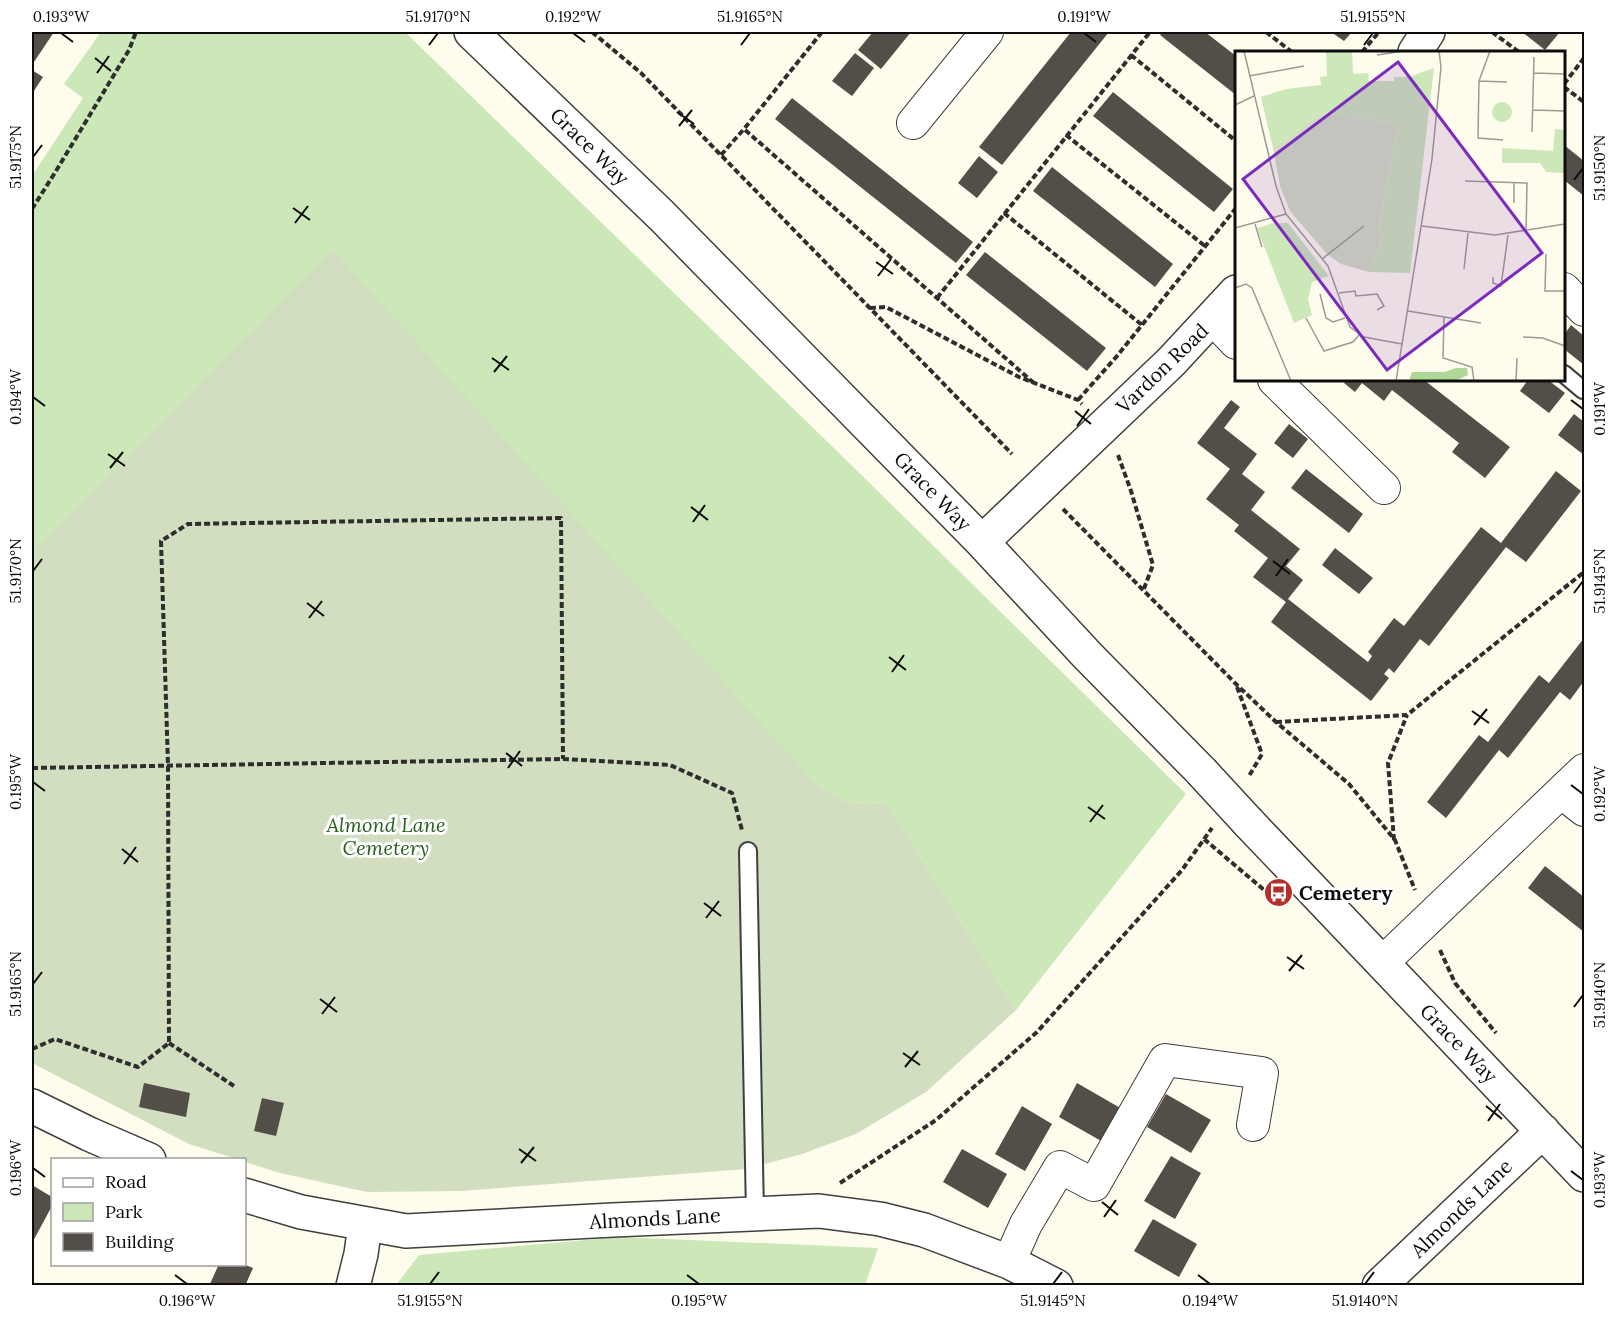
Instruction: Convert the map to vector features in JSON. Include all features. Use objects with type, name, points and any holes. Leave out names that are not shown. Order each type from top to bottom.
[{"type":"street","name":"Grace Way","points":[[471,32],[662,216],[982,542],[1584,1175]]},
{"type":"street","points":[[914,123],[987,32]]},
{"type":"street","points":[[1416,51],[1428,32]]},
{"type":"street","points":[[1565,291],[1584,310]]},
{"type":"street","name":"Vardon Road","points":[[982,542],[1171,362],[1235,293]]},
{"type":"street","name":"Vardon Road","points":[[1213,319],[1235,342]]},
{"type":"street","points":[[1275,381],[1384,489]]},
{"type":"street","points":[[1382,963],[1426,920],[1573,801],[1584,770]]},
{"type":"street","points":[[1009,1262],[1026,1224],[1060,1167],[1094,1185],[1165,1060],[1262,1073],[1253,1125]]},
{"type":"street","points":[[32,1106],[88,1134],[144,1158]]},
{"type":"street","name":"Almonds Lane","points":[[1379,1286],[1543,1131]]},
{"type":"street","name":"Almonds Lane","points":[[246,1196],[301,1212],[406,1231],[819,1211],[880,1219],[924,1230],[1009,1262],[1056,1286]]},
{"type":"street","points":[[353,1286],[365,1225]]},
{"type":"lane","points":[[1565,376],[1584,390]]},
{"type":"lane","points":[[748,851],[755,1214]]},
{"type":"path","points":[[32,209],[129,50],[136,32]]},
{"type":"path","points":[[592,32],[641,73],[1012,454]]},
{"type":"path","points":[[721,155],[822,32]]},
{"type":"path","points":[[937,298],[1150,32]]},
{"type":"path","points":[[1266,32],[1291,51]]},
{"type":"path","points":[[1363,51],[1379,32]]},
{"type":"path","points":[[1492,32],[1518,51]]},
{"type":"path","points":[[1131,55],[1235,140]]},
{"type":"path","points":[[1565,82],[1584,57]]},
{"type":"path","points":[[1565,87],[1584,102]]},
{"type":"path","points":[[744,129],[1035,384]]},
{"type":"path","points":[[1066,135],[1205,246]]},
{"type":"path","points":[[1078,400],[1235,209]]},
{"type":"path","points":[[1004,213],[1142,325]]},
{"type":"path","points":[[869,308],[886,307],[1035,384],[1078,400],[1106,423],[1131,491],[1153,565],[1143,591]]},
{"type":"path","points":[[1060,506],[1236,684],[1276,722],[1349,784],[1395,840]]},
{"type":"path","points":[[168,1042],[168,765],[161,541],[188,524],[561,518],[563,759]]},
{"type":"path","points":[[1500,1038],[1455,983],[1426,920],[1395,840],[1388,764],[1407,715],[1584,572]]},
{"type":"path","points":[[1236,684],[1262,754],[1247,780]]},
{"type":"path","points":[[1276,722],[1407,715]]},
{"type":"path","points":[[32,768],[563,759],[670,765],[732,793],[748,851]]},
{"type":"path","points":[[819,1211],[824,1193],[936,1120],[1037,1032],[1182,870],[1215,822]]},
{"type":"path","points":[[1204,839],[1276,899]]},
{"type":"path","points":[[32,1049],[55,1039],[138,1067],[168,1042]]},
{"type":"path","points":[[168,1042],[234,1086]]},
{"type":"green space","points":[[101,32],[405,32],[1186,794],[1016,1010],[888,804],[845,802],[818,786],[32,552],[32,176],[83,98],[64,84]]},
{"type":"green space","name":"Almond Lane Cemetery","points":[[333,250],[818,786],[845,802],[888,804],[1016,1010],[926,1092],[856,1134],[802,1154],[746,1169],[460,1191],[367,1192],[280,1173],[246,1162],[246,1158],[234,1158],[189,1144],[32,1063],[32,552]]},
{"type":"green space","points":[[620,1237],[878,1248],[865,1285],[396,1285],[419,1255]]},
{"type":"building","points":[[32,32],[54,32],[34,62],[32,60]]},
{"type":"building","points":[[873,32],[911,32],[881,69],[858,50]]},
{"type":"building","points":[[1071,32],[1109,32],[1002,165],[979,147]]},
{"type":"building","points":[[1163,32],[1205,32],[1235,55],[1235,94],[1160,35]]},
{"type":"building","points":[[1331,32],[1352,32],[1344,41]]},
{"type":"building","points":[[1522,32],[1560,32],[1545,50]]},
{"type":"building","points":[[855,53],[874,68],[852,96],[832,81]]},
{"type":"building","points":[[32,70],[43,77],[32,94]]},
{"type":"building","points":[[1113,92],[1233,189],[1214,212],[1093,116]]},
{"type":"building","points":[[792,98],[973,242],[956,263],[775,119]]},
{"type":"building","points":[[1565,146],[1584,161],[1584,196],[1565,181]]},
{"type":"building","points":[[979,156],[998,172],[977,198],[958,183]]},
{"type":"building","points":[[1052,167],[1173,264],[1155,287],[1033,191]]},
{"type":"building","points":[[985,252],[1106,348],[1087,371],[966,275]]},
{"type":"building","points":[[1571,325],[1584,336],[1584,365],[1565,350],[1565,334]]},
{"type":"building","points":[[1346,381],[1425,381],[1510,447],[1485,478],[1452,452],[1459,443],[1392,390],[1384,401],[1362,383],[1355,392],[1344,383]]},
{"type":"building","points":[[1527,381],[1549,381],[1565,393],[1549,413],[1520,391]]},
{"type":"building","points":[[1231,400],[1240,407],[1224,428],[1257,454],[1242,474],[1265,492],[1251,510],[1300,549],[1286,566],[1303,580],[1288,599],[1368,662],[1372,656],[1368,652],[1394,618],[1404,626],[1481,527],[1501,543],[1556,471],[1581,491],[1526,562],[1506,547],[1429,646],[1420,639],[1394,673],[1389,668],[1384,674],[1389,678],[1371,701],[1271,622],[1286,602],[1253,577],[1268,558],[1234,531],[1239,525],[1206,499],[1230,469],[1197,443]]},
{"type":"building","points":[[1574,414],[1584,422],[1584,455],[1558,435]]},
{"type":"building","points":[[1289,424],[1308,439],[1293,458],[1274,443]]},
{"type":"building","points":[[1306,469],[1363,514],[1349,533],[1291,488]]},
{"type":"building","points":[[1335,548],[1373,578],[1359,594],[1322,565]]},
{"type":"building","points":[[1584,638],[1584,681],[1570,700],[1560,692],[1508,758],[1499,750],[1446,818],[1427,802],[1479,735],[1488,742],[1539,675],[1549,683]]},
{"type":"building","points":[[1545,866],[1584,897],[1584,932],[1528,888]]},
{"type":"building","points":[[144,1083],[190,1093],[186,1117],[139,1107]]},
{"type":"building","points":[[1077,1083],[1122,1109],[1103,1142],[1059,1117]]},
{"type":"building","points":[[1166,1094],[1211,1120],[1191,1153],[1147,1127]]},
{"type":"building","points":[[262,1098],[284,1103],[276,1136],[254,1131]]},
{"type":"building","points":[[1022,1106],[1052,1124],[1025,1171],[995,1154]]},
{"type":"building","points":[[962,1149],[1007,1174],[988,1208],[943,1182]]},
{"type":"building","points":[[1171,1156],[1201,1173],[1175,1219],[1144,1201]]},
{"type":"building","points":[[32,1185],[51,1196],[51,1208],[32,1243]]},
{"type":"building","points":[[1153,1219],[1197,1244],[1179,1277],[1134,1251]]},
{"type":"building","points":[[246,1265],[253,1268],[245,1286],[209,1286],[218,1266]]},
{"type":"place","name":"Cemetery","points":[[1278,892]]}]
